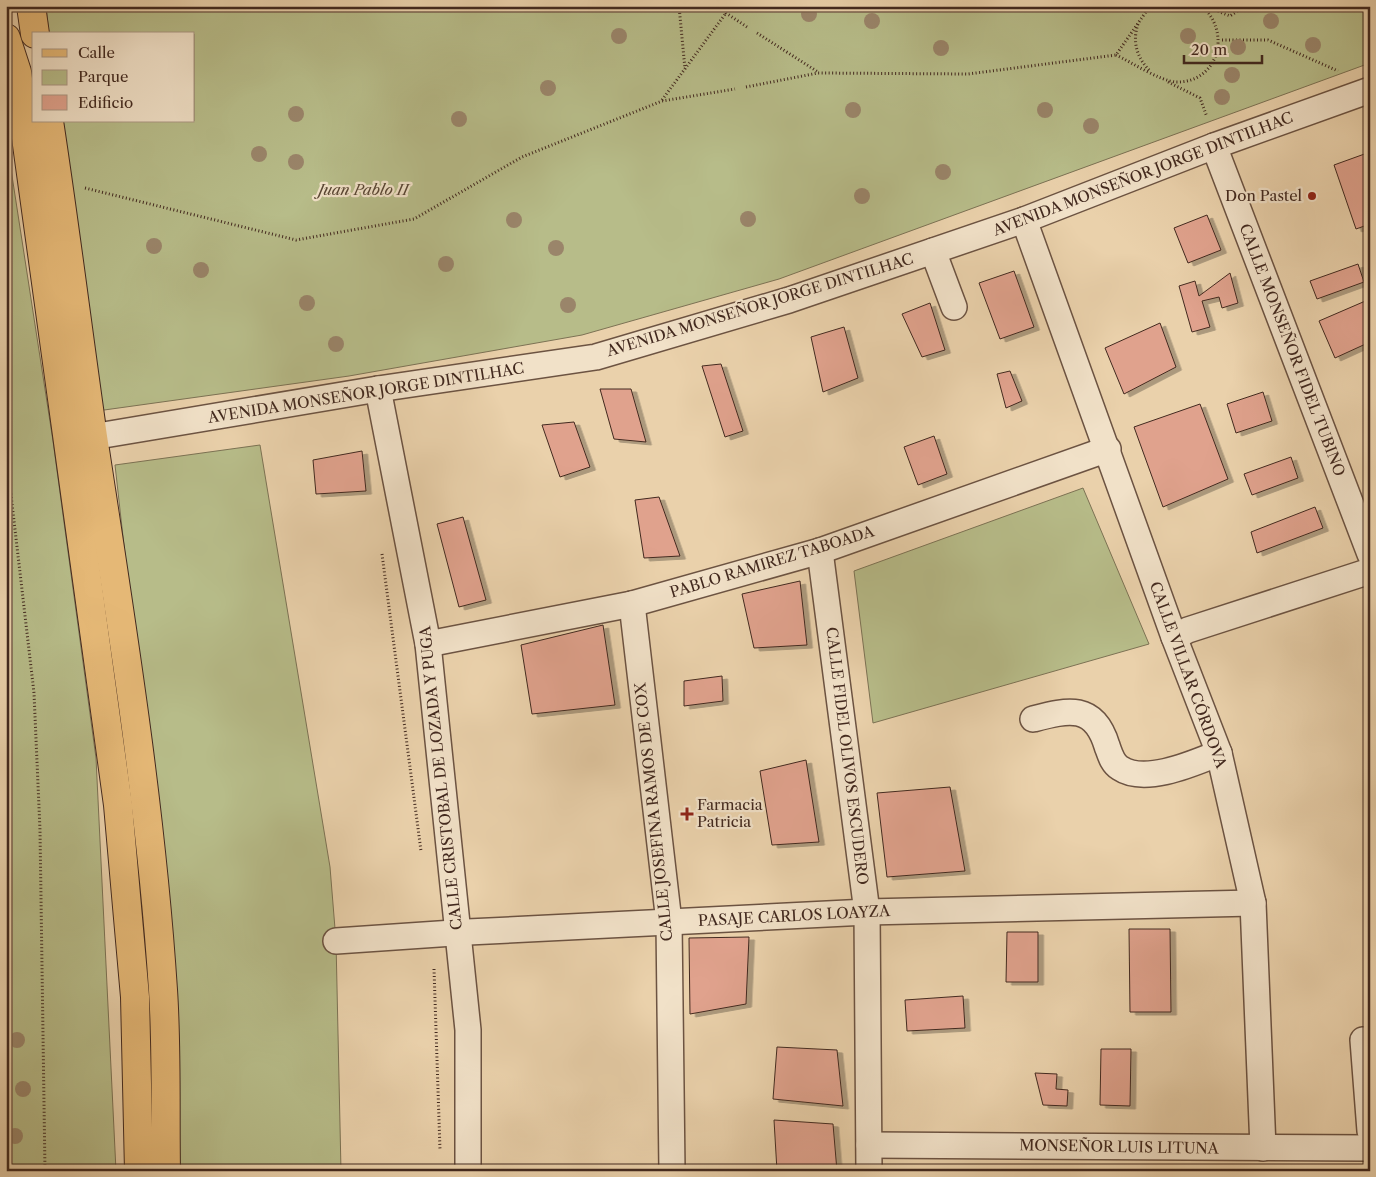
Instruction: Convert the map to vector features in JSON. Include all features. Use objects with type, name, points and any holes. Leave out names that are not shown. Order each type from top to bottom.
[{"type":"main road","points":[[31,6],[35,32]]},
{"type":"main road","points":[[6,38],[80,438],[115,571],[145,797],[156,904],[163,994],[166,1171]]},
{"type":"main road","points":[[49,122],[118,805],[135,996],[139,1171]]},
{"type":"street","name":"AVENIDA MONSEÑOR JORGE DINTILHAC","points":[[80,438],[596,357],[789,300],[1024,220],[1214,146],[1370,90]]},
{"type":"street","name":"CALLE MONSEÑOR FIDEL TUBINO","points":[[1214,146],[1370,554]]},
{"type":"street","name":"CALLE VILLAR CÓRDOVA","points":[[1024,220],[1108,449],[1174,637],[1219,753],[1253,903],[1263,1148]]},
{"type":"street","points":[[933,250],[954,307]]},
{"type":"street","name":"CALLE CRISTOBAL DE LOZADA Y PUGA","points":[[378,390],[428,644],[468,1030],[468,1171]]},
{"type":"street","name":"PABLO RAMIREZ TABOADA","points":[[428,644],[632,604],[820,551],[1108,449]]},
{"type":"street","name":"CALLE FIDEL OLIVOS ESCUDERO","points":[[820,551],[867,912],[869,1171]]},
{"type":"street","points":[[1174,637],[1188,630],[1370,571]]},
{"type":"street","name":"CALLE JOSEFINA RAMOS DE COX","points":[[632,604],[669,922],[672,1171]]},
{"type":"street","points":[[1033,720],[1071,712],[1086,715],[1098,724],[1111,759],[1119,768],[1130,772],[1155,774],[1192,764],[1219,753]]},
{"type":"street","name":"PASAJE CARLOS LOAYZA","points":[[336,941],[867,912],[1253,903]]},
{"type":"street","points":[[1363,1040],[1370,1131]]},
{"type":"street","name":"MONSEÑOR LUIS LITUNA","points":[[869,1145],[1370,1148]]},
{"type":"path","points":[[679,6],[685,69]]},
{"type":"path","points":[[724,6],[726,13],[747,27]]},
{"type":"path","points":[[1116,54],[1151,6]]},
{"type":"path","points":[[1203,6],[1230,16],[1245,6]]},
{"type":"path","points":[[1163,79],[1176,82],[1188,80],[1209,67],[1219,44],[1218,32],[1214,21],[1203,6]]},
{"type":"path","points":[[662,101],[726,13]]},
{"type":"path","points":[[1144,15],[1137,26],[1137,52],[1143,64],[1152,73]]},
{"type":"path","points":[[756,33],[818,73]]},
{"type":"path","points":[[1222,40],[1268,40],[1338,71]]},
{"type":"path","points":[[746,87],[818,73],[968,74],[1116,54],[1200,98],[1207,117]]},
{"type":"path","points":[[85,188],[296,240],[414,220],[522,157],[662,101],[735,89]]},
{"type":"path","points":[[6,452],[34,692],[40,830],[44,1171]]},
{"type":"path","points":[[382,550],[422,856]]},
{"type":"path","points":[[432,935],[440,1151]]},
{"type":"green space","name":"Juan Pablo II","points":[[46,6],[351,9],[387,6],[1370,6],[1370,63],[779,279],[582,335],[349,376],[97,411],[60,122],[195,122],[195,32],[49,32]]},
{"type":"green space","points":[[6,137],[53,441],[96,758],[116,1171],[6,1171]]},
{"type":"green space","points":[[260,445],[330,867],[336,941],[341,1171],[178,1171],[173,983],[115,465]]},
{"type":"green space","points":[[1083,488],[1149,644],[873,723],[854,571]]},
{"type":"building","points":[[1370,152],[1370,224],[1356,229],[1334,165]]},
{"type":"building","points":[[1207,215],[1221,250],[1188,263],[1174,228]]},
{"type":"building","points":[[1358,264],[1364,282],[1317,299],[1310,281]]},
{"type":"building","points":[[1014,271],[1034,327],[1000,339],[979,283]]},
{"type":"building","points":[[1230,273],[1238,303],[1222,308],[1219,297],[1202,301],[1210,327],[1192,332],[1179,286],[1195,281],[1199,296]]},
{"type":"building","points":[[1370,299],[1370,342],[1335,358],[1319,321]]},
{"type":"building","points":[[930,303],[945,350],[922,357],[902,314]]},
{"type":"building","points":[[1160,323],[1176,367],[1124,394],[1105,348]]},
{"type":"building","points":[[844,327],[858,378],[823,392],[811,337]]},
{"type":"building","points":[[721,364],[743,431],[725,437],[702,366]]},
{"type":"building","points":[[1010,371],[1022,401],[1006,408],[997,374]]},
{"type":"building","points":[[600,389],[631,389],[646,442],[614,439]]},
{"type":"building","points":[[1263,392],[1272,421],[1236,433],[1227,404]]},
{"type":"building","points":[[1200,404],[1228,479],[1163,507],[1134,427]]},
{"type":"building","points":[[574,422],[590,467],[560,477],[542,425]]},
{"type":"building","points":[[934,436],[947,474],[918,485],[904,447]]},
{"type":"building","points":[[362,451],[366,491],[316,494],[313,460]]},
{"type":"building","points":[[1291,457],[1298,478],[1252,495],[1244,474]]},
{"type":"building","points":[[659,497],[680,556],[644,558],[635,500]]},
{"type":"building","points":[[1315,507],[1323,528],[1257,553],[1251,532]]},
{"type":"building","points":[[463,517],[486,600],[459,607],[437,524]]},
{"type":"building","points":[[800,581],[807,645],[754,648],[742,594]]},
{"type":"building","points":[[603,625],[615,705],[532,714],[521,645]]},
{"type":"building","points":[[722,676],[723,701],[684,706],[684,681]]},
{"type":"building","points":[[806,760],[819,842],[772,845],[760,771]]},
{"type":"building","points":[[950,787],[965,871],[887,877],[877,793]]},
{"type":"building","points":[[1129,929],[1170,929],[1171,1012],[1130,1012]]},
{"type":"building","points":[[1007,932],[1038,932],[1038,982],[1006,982]]},
{"type":"building","points":[[749,937],[746,1004],[690,1014],[689,938]]},
{"type":"building","points":[[963,996],[965,1028],[907,1031],[905,1000]]},
{"type":"building","points":[[777,1047],[837,1050],[843,1106],[773,1099]]},
{"type":"building","points":[[1101,1049],[1131,1049],[1130,1106],[1100,1105]]},
{"type":"building","points":[[1035,1073],[1057,1074],[1056,1089],[1068,1090],[1067,1106],[1043,1105]]},
{"type":"building","points":[[774,1120],[833,1124],[837,1171],[777,1171]]},
{"type":"place","name":"Don Pastel","points":[[1312,196]]},
{"type":"place","name":"Farmacia Patricia","points":[[687,814]]}]
